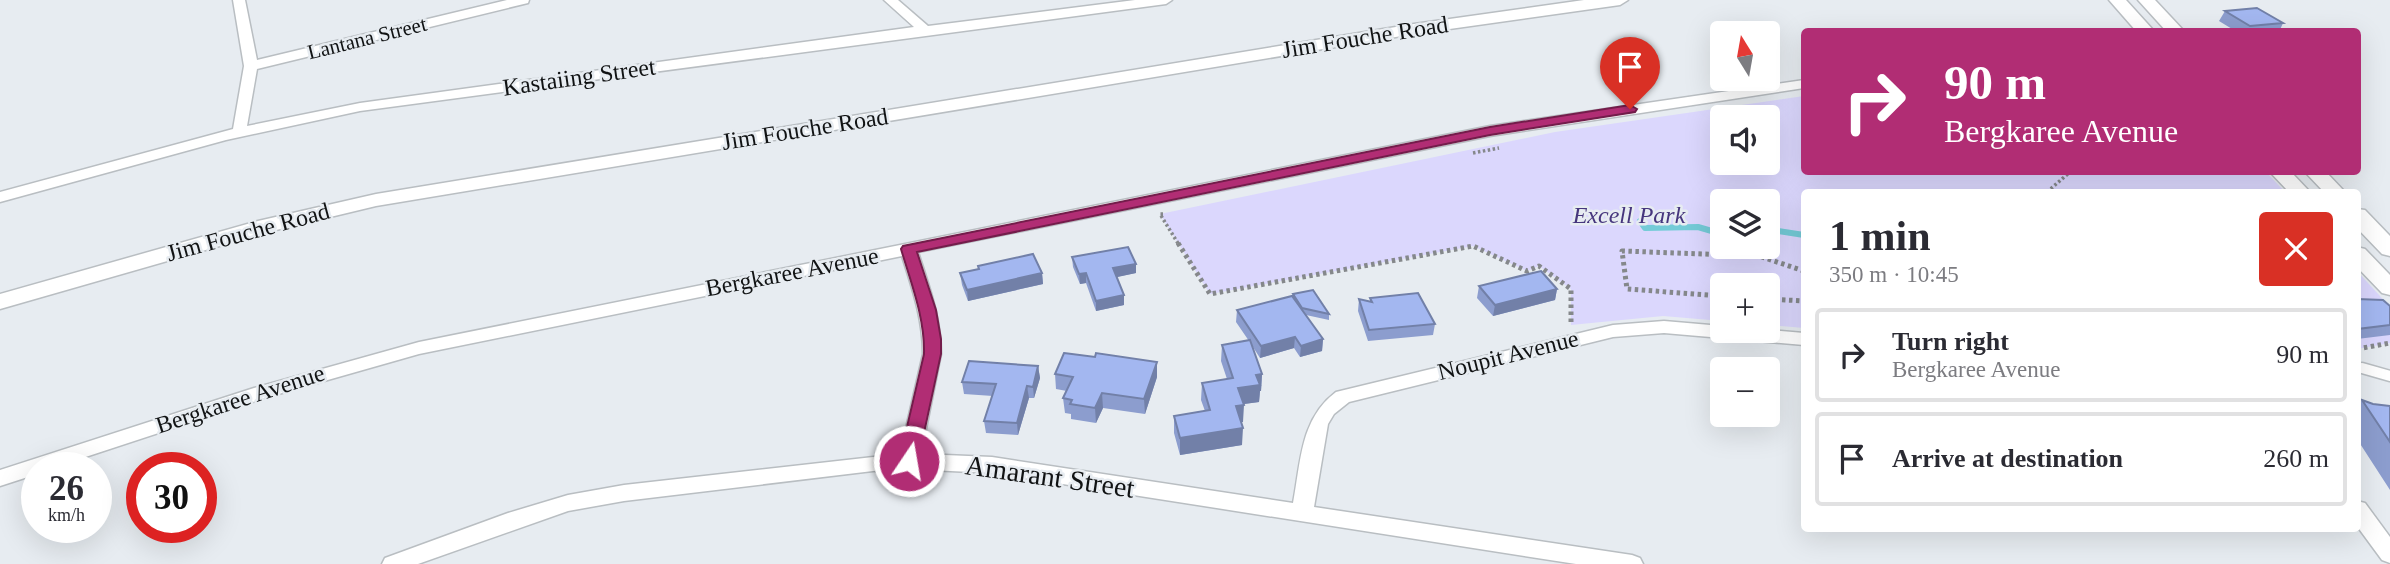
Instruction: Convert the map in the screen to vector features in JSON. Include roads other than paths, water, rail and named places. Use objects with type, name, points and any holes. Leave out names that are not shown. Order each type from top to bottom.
[{"type":"street","points":[[239,0],[251,65],[240,133]]},
{"type":"street","name":"Lantana Street","points":[[251,65],[523,0]]},
{"type":"street","points":[[890,0],[925,30]]},
{"type":"street","name":"Jim Fouche Road","points":[[0,302],[266,226],[376,200],[1414,29],[1620,0]]},
{"type":"street","points":[[2117,0],[2143,28]]},
{"type":"street","points":[[2146,0],[2173,28]]},
{"type":"street","name":"Kastaiing Street","points":[[0,197],[240,133],[360,107],[1156,1]]},
{"type":"street","name":"Bergkaree Avenue","points":[[0,478],[242,398],[378,358],[1490,131],[1801,83]]},
{"type":"street","points":[[2283,175],[2297,189]]},
{"type":"street","points":[[2318,175],[2332,189]]},
{"type":"street","points":[[2361,219],[2390,249]]},
{"type":"street","points":[[908,249],[928,310],[933,339],[909,461]]},
{"type":"street","points":[[2361,258],[2390,288]]},
{"type":"street","name":"Noupit Avenue","points":[[1302,514],[1318,424],[1327,409],[1343,397],[1614,331],[1664,327],[1801,339]]},
{"type":"street","name":"Amarant Street","points":[[393,564],[568,503],[703,481],[909,461],[992,465],[1632,564]]},
{"type":"street","points":[[2361,514],[2390,554]]},
{"type":"lane","points":[[2362,368],[2390,376]]},
{"type":"waterway","points":[[1640,221],[1645,228],[1698,227],[1710,230]]},
{"type":"waterway","points":[[1780,231],[1801,235]]},
{"type":"park label","name":"Excell Park","points":[[1629,215]]}]
